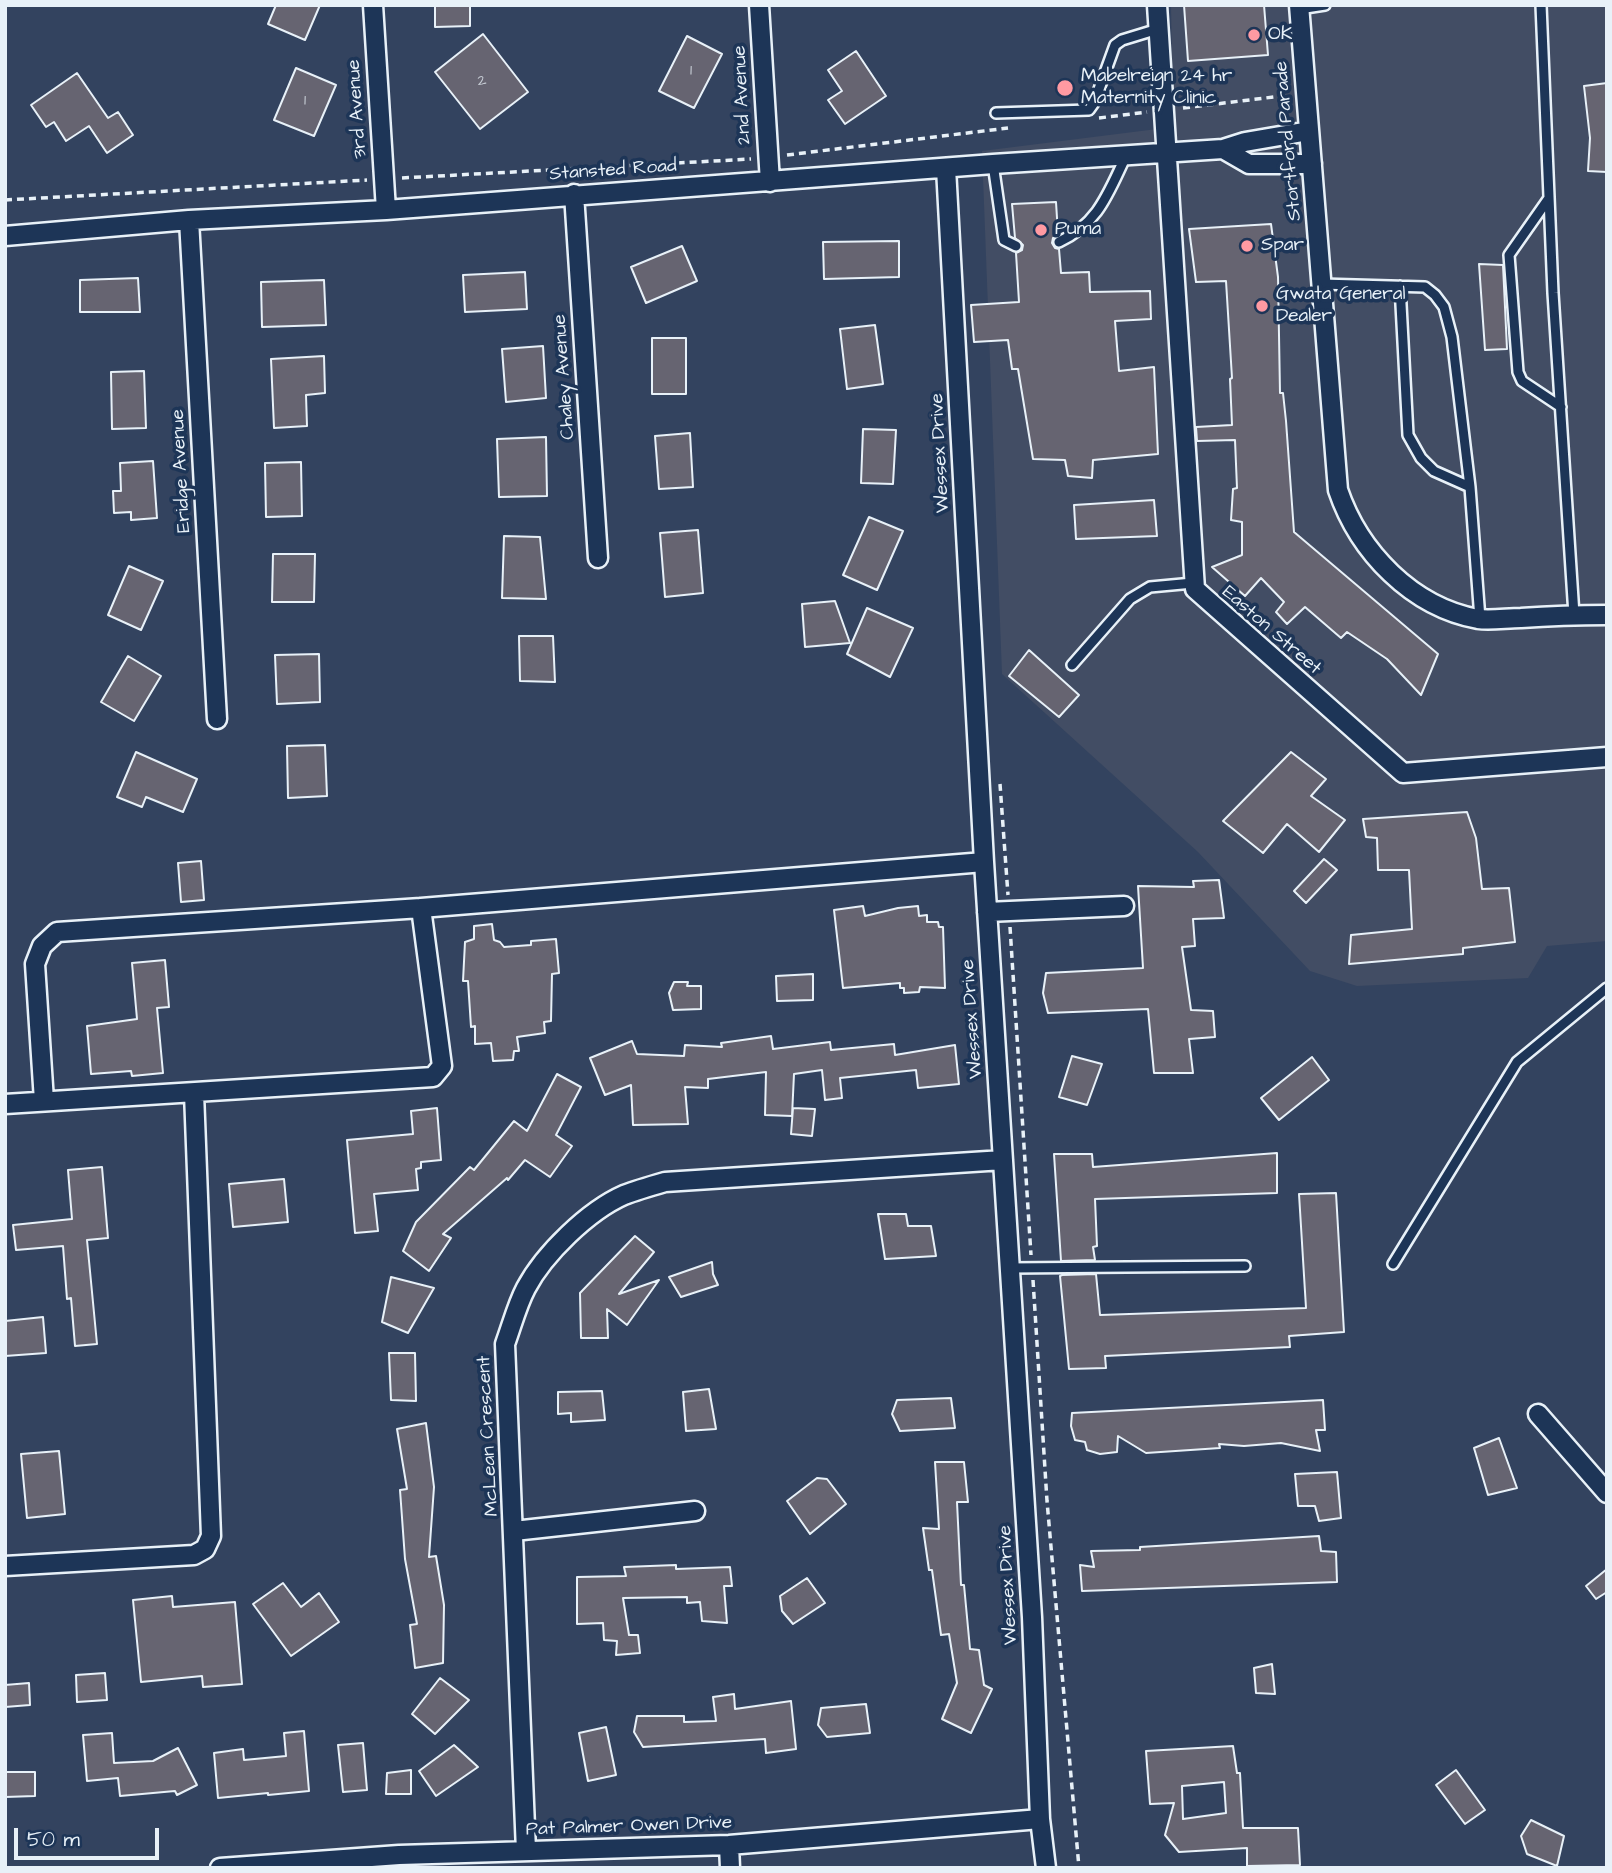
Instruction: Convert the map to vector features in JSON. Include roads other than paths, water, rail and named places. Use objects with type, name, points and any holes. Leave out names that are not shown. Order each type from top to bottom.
[{"type":"street","name":"3rd Avenue","points":[[373,5],[386,209]]},
{"type":"street","name":"2nd Avenue","points":[[759,5],[770,182]]},
{"type":"street","name":"Easton Street","points":[[1157,5],[1193,583],[1199,595],[1403,774],[1607,757]]},
{"type":"street","name":"Stortford Parade","points":[[1299,7],[1338,490],[1342,502],[1357,530],[1388,573],[1421,597],[1451,612],[1480,620],[1607,615]]},
{"type":"street","name":"Stansted Road","points":[[5,236],[189,220],[386,209],[1223,149],[1245,142],[1309,131]]},
{"type":"street","name":"Stansted Road","points":[[1223,149],[1249,164],[1312,164]]},
{"type":"street","name":"Wessex Drive","points":[[946,168],[984,862],[1032,1617],[1040,1819],[1046,1868]]},
{"type":"street","name":"Chaley Avenue","points":[[574,194],[598,558]]},
{"type":"street","name":"Eridge Avenue","points":[[189,220],[217,719]]},
{"type":"street","points":[[44,1101],[35,964],[42,946],[57,932],[421,908],[984,862]]},
{"type":"street","points":[[987,912],[1124,906]]},
{"type":"street","points":[[5,1104],[433,1077],[442,1066],[421,908]]},
{"type":"street","points":[[5,1566],[194,1555],[205,1549],[211,1536],[194,1093]]},
{"type":"street","name":"McLean Crescent","points":[[526,1851],[505,1344],[526,1289],[544,1261],[572,1232],[599,1211],[622,1196],[665,1182],[1003,1160]]},
{"type":"street","points":[[1538,1414],[1607,1493]]},
{"type":"street","points":[[514,1531],[695,1511]]},
{"type":"street","name":"Pat Palmer Owen Drive","points":[[220,1868],[399,1862],[526,1851],[729,1845],[1040,1819]]},
{"type":"street","points":[[729,1845],[730,1868]]},
{"type":"lane","points":[[1299,7],[1325,5]]},
{"type":"lane","points":[[1541,5],[1549,198],[1574,615]]},
{"type":"lane","points":[[996,113],[1089,110],[1115,45],[1122,40],[1158,29]]},
{"type":"lane","points":[[1059,242],[1094,218],[1127,154]]},
{"type":"lane","points":[[993,164],[1004,240],[1016,246]]},
{"type":"lane","points":[[1549,198],[1509,255],[1518,372],[1522,381],[1561,407]]},
{"type":"lane","points":[[1321,284],[1425,287],[1444,307],[1452,337],[1470,487],[1480,620]]},
{"type":"lane","points":[[1400,286],[1408,435],[1421,458],[1434,471],[1470,487]]},
{"type":"lane","points":[[1072,665],[1130,599],[1150,587],[1193,583]]},
{"type":"lane","points":[[1393,1264],[1517,1062],[1607,988]]},
{"type":"lane","points":[[1010,1269],[1245,1266]]},
{"type":"place","name":"OK","points":[[1254,35]]},
{"type":"place","name":"Mabelreign 24 hr Maternity Clinic","points":[[1065,88]]},
{"type":"place","name":"Puma","points":[[1041,230]]},
{"type":"place","name":"Spar","points":[[1247,246]]},
{"type":"place","name":"Gwata General Dealer","points":[[1262,306]]}]
